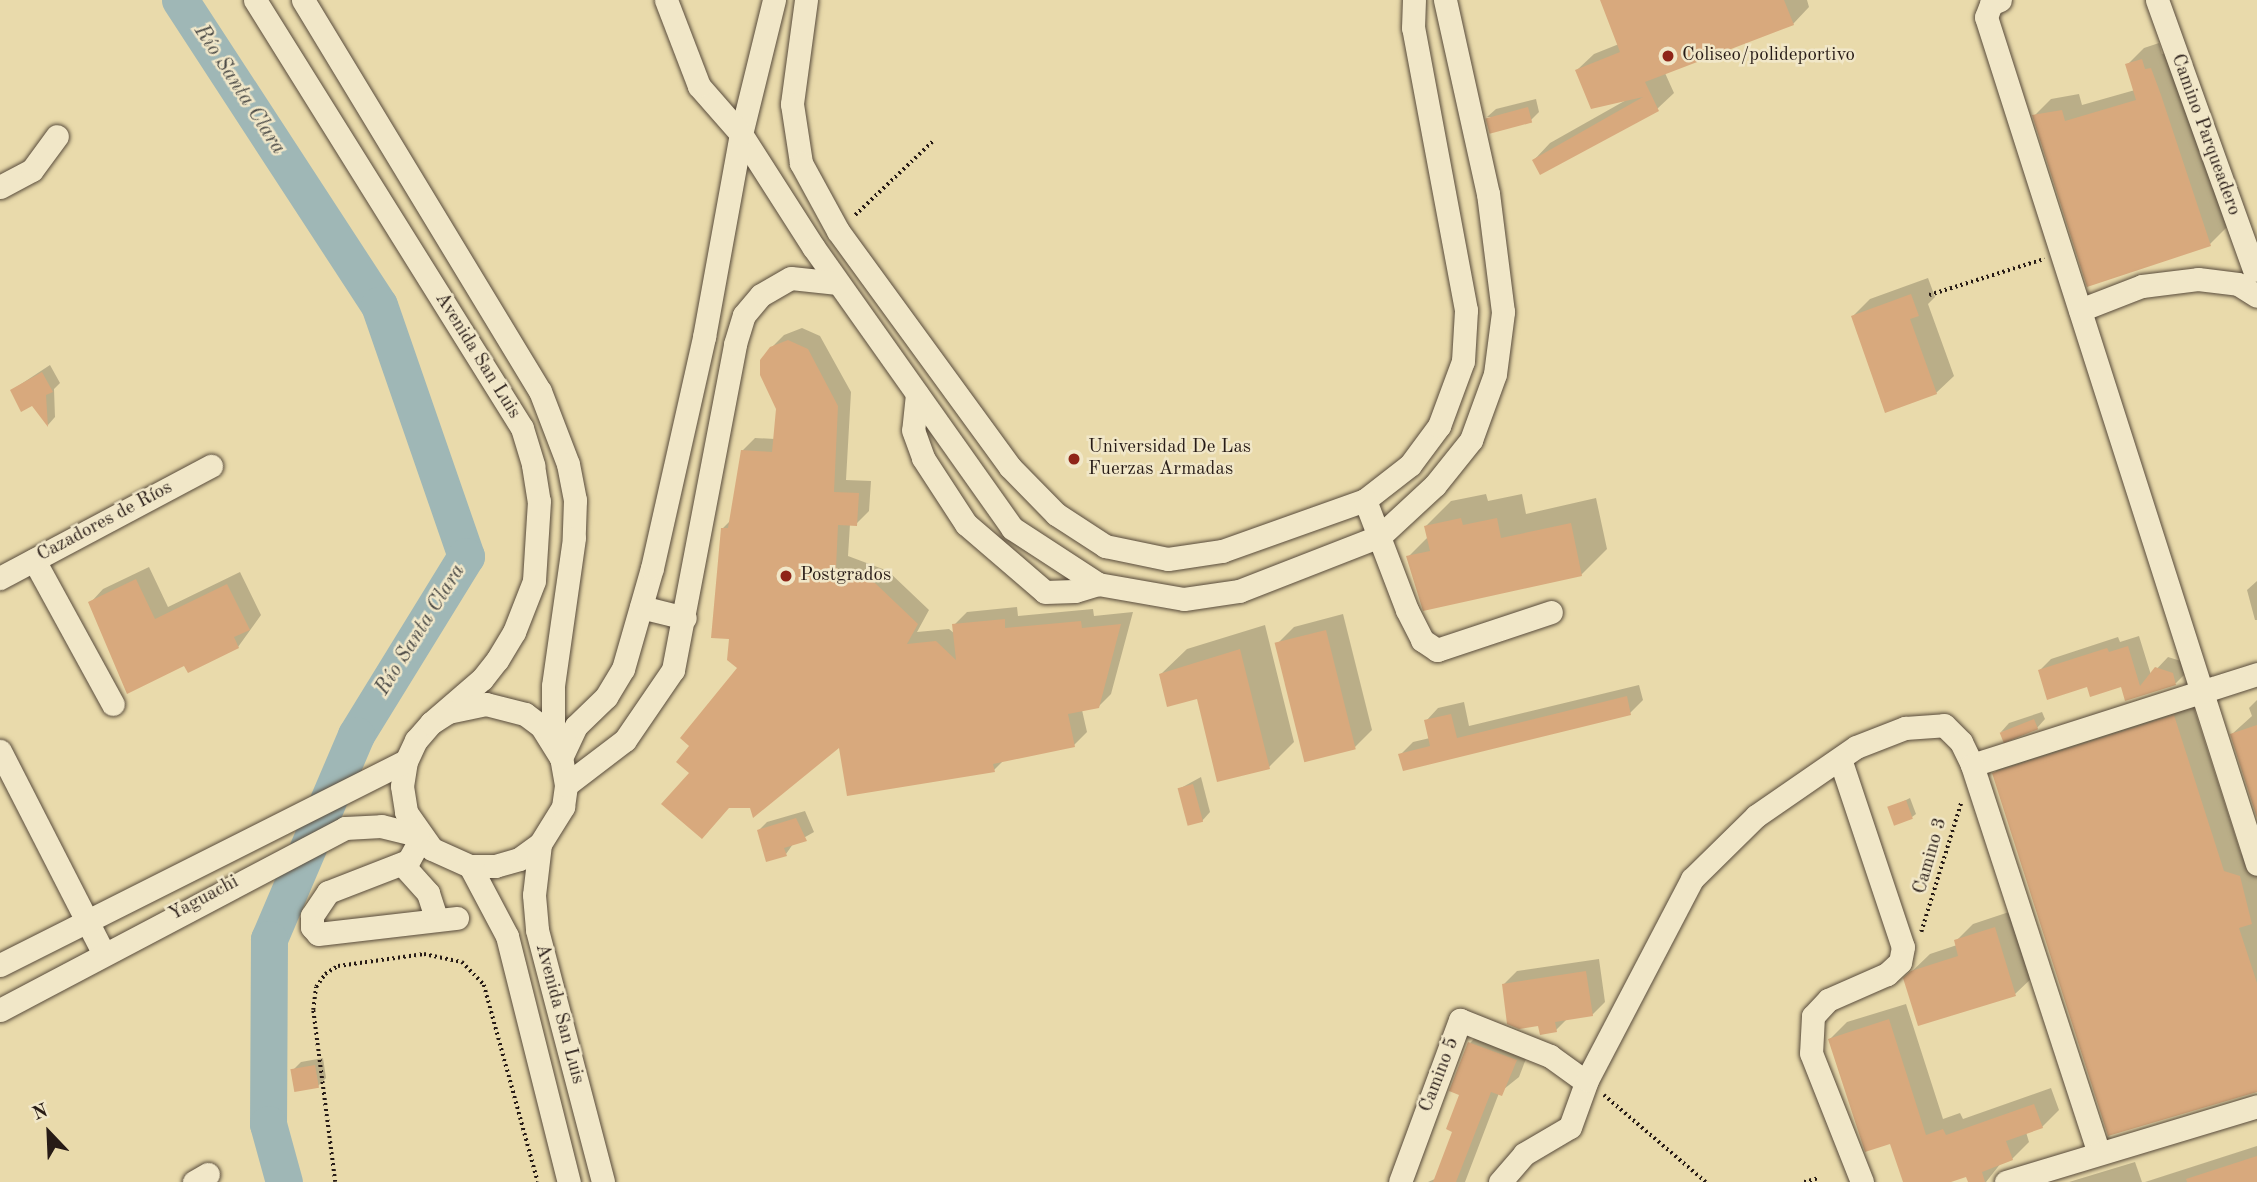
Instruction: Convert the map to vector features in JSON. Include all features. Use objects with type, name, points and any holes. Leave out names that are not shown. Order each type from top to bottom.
[{"type":"street","name":"Avenida San Luis","points":[[255,0],[522,428],[533,465],[538,542],[534,581],[514,632],[482,679],[431,723]]},
{"type":"street","name":"Avenida San Luis","points":[[303,0],[540,391],[568,464],[575,500],[574,538],[553,686],[557,750]]},
{"type":"street","points":[[666,0],[699,86],[741,134],[838,283],[1012,528],[1098,584],[1184,599],[1239,591],[1380,536],[1436,485],[1471,440],[1495,374],[1503,313],[1488,194],[1445,0]]},
{"type":"street","points":[[557,750],[576,726],[613,689],[641,607],[704,337],[730,185],[774,0]]},
{"type":"street","points":[[806,0],[792,104],[801,163],[838,231],[1010,467],[1056,514],[1105,546],[1168,559],[1222,551],[1365,500],[1410,465],[1439,426],[1463,361],[1466,310],[1416,40],[1414,0]]},
{"type":"street","points":[[2000,0],[1991,4],[1986,17],[2007,75],[2061,253],[2257,864]]},
{"type":"street","name":"Camino Parqueadero","points":[[2157,0],[2255,269]]},
{"type":"street","points":[[0,187],[32,170],[57,136]]},
{"type":"street","points":[[730,185],[763,170],[801,163]]},
{"type":"street","points":[[566,785],[625,740],[650,709],[673,670],[735,344],[744,315],[761,295],[814,248],[838,231]]},
{"type":"street","points":[[2221,282],[2255,269]]},
{"type":"street","points":[[761,295],[792,278],[838,283]]},
{"type":"street","points":[[2080,310],[2142,285],[2198,279],[2238,284],[2257,296]]},
{"type":"street","points":[[1466,310],[1503,313]]},
{"type":"street","points":[[917,394],[913,430],[923,458],[966,524],[1045,592],[1075,591],[1098,584]]},
{"type":"street","name":"Cazadores de Ríos","points":[[0,578],[211,466]]},
{"type":"street","points":[[671,483],[707,492]]},
{"type":"street","points":[[1365,500],[1406,610],[1422,640],[1437,650],[1551,612]]},
{"type":"street","points":[[34,560],[113,704]]},
{"type":"street","points":[[641,607],[685,618]]},
{"type":"street","points":[[1972,765],[2257,674]]},
{"type":"street","points":[[467,706],[506,707],[525,714],[557,750],[566,785],[563,807],[540,844],[508,862],[470,866],[444,857],[420,837],[406,812],[402,786],[406,761],[431,723],[467,706]]},
{"type":"street","points":[[1500,1182],[1524,1154],[1570,1128],[1586,1081],[1692,879],[1756,816],[1856,747],[1905,728],[1944,725],[1961,742],[1972,765],[2099,1153]]},
{"type":"street","points":[[0,751],[104,954]]},
{"type":"street","points":[[1840,759],[1898,920],[1903,947],[1900,962],[1887,974],[1828,1000],[1813,1016],[1811,1054],[1862,1182]]},
{"type":"street","name":"Yaguachi","points":[[0,965],[283,819],[406,761]]},
{"type":"street","name":"Yaguachi","points":[[0,1010],[330,834],[362,824],[420,837]]},
{"type":"street","points":[[402,864],[428,892],[447,919],[318,934],[312,928],[312,916],[328,892],[402,864],[420,837]]},
{"type":"street","name":"Avenida San Luis","points":[[540,844],[534,895],[537,930],[603,1182]]},
{"type":"street","name":"Avenida San Luis","points":[[470,866],[507,936],[569,1182]]},
{"type":"street","name":"Camino 5","points":[[1400,1182],[1460,1020],[1549,1056],[1586,1081]]},
{"type":"street","points":[[2006,1182],[2257,1106]]},
{"type":"path","points":[[838,231],[933,141]]},
{"type":"path","points":[[1929,295],[2061,253]]},
{"type":"path","name":"Camino 3","points":[[1903,947],[1919,935],[1934,898],[1972,765]]},
{"type":"path","points":[[335,1182],[313,1010],[316,987],[325,974],[338,966],[424,954],[462,962],[484,985],[538,1182]]},
{"type":"path","points":[[1586,1081],[1632,1115],[1706,1182]]},
{"type":"path","points":[[1804,1182],[1819,1178]]},
{"type":"building","name":"Coliseo/polideportivo","points":[[1600,0],[1784,0],[1794,25],[1645,82],[1659,111],[1540,175],[1532,160],[1643,97],[1591,109],[1575,70],[1620,52]]},
{"type":"building","points":[[2142,59],[2145,69],[2151,68],[2161,95],[2211,246],[2087,287],[2032,115],[2062,110],[2065,121],[2136,100],[2125,64]]},
{"type":"building","points":[[1528,107],[1532,122],[1490,134],[1485,118]]},
{"type":"building","points":[[1911,294],[1919,316],[1910,319],[1937,394],[1885,413],[1851,316]]},
{"type":"building","name":"Postgrados","points":[[788,340],[808,349],[838,406],[834,492],[859,493],[857,526],[838,525],[836,568],[875,583],[918,624],[907,644],[936,641],[956,660],[952,624],[1005,619],[1005,628],[1081,621],[1082,628],[1121,624],[1099,708],[1068,714],[1075,747],[993,764],[995,772],[847,796],[839,748],[753,818],[750,808],[729,808],[702,839],[661,804],[689,773],[676,762],[689,746],[680,738],[737,668],[727,660],[729,639],[711,638],[721,528],[728,528],[741,450],[772,452],[776,409],[760,375],[760,360],[770,347]]},
{"type":"building","points":[[42,372],[53,392],[46,395],[48,427],[32,406],[21,412],[10,390]]},
{"type":"building","points":[[1461,518],[1463,525],[1497,518],[1501,538],[1571,523],[1582,576],[1423,611],[1406,556],[1430,551],[1424,526]]},
{"type":"building","points":[[136,579],[155,619],[227,584],[250,630],[234,637],[239,648],[188,673],[184,666],[127,694],[88,602]]},
{"type":"building","points":[[1326,630],[1356,749],[1304,762],[1275,643]]},
{"type":"building","points":[[2128,646],[2140,686],[2155,667],[2173,673],[2176,685],[2125,701],[2121,687],[2090,697],[2087,687],[2047,700],[2038,670],[2107,648],[2109,652]]},
{"type":"building","points":[[1240,649],[1270,769],[1217,782],[1197,699],[1167,707],[1159,674]]},
{"type":"building","points":[[1627,696],[1631,715],[1403,771],[1398,754],[1430,746],[1424,720],[1451,714],[1457,738]]},
{"type":"building","points":[[2174,715],[2224,871],[2240,876],[2252,924],[2239,928],[2257,983],[2257,1092],[2108,1136],[1992,773]]},
{"type":"building","points":[[2034,719],[2038,729],[2004,743],[2000,733]]},
{"type":"building","points":[[2257,725],[2257,818],[2230,734]]},
{"type":"building","points":[[1193,784],[1203,822],[1188,826],[1178,788]]},
{"type":"building","points":[[1906,800],[1913,819],[1894,826],[1887,807]]},
{"type":"building","points":[[796,818],[807,841],[784,848],[787,856],[766,862],[757,830]]},
{"type":"building","points":[[1995,927],[2016,996],[1918,1026],[1903,978],[1911,971],[1958,956],[1954,940]]},
{"type":"building","points":[[1586,971],[1593,1016],[1555,1022],[1557,1032],[1540,1035],[1538,1026],[1519,1029],[1507,1024],[1502,984]]},
{"type":"building","points":[[1889,1019],[1926,1135],[1943,1129],[1946,1135],[2034,1104],[2043,1128],[2006,1141],[2013,1160],[1982,1172],[1985,1182],[1968,1182],[1966,1177],[1951,1182],[1903,1182],[1890,1144],[1865,1152],[1828,1039]]},
{"type":"building","points":[[1468,1042],[1517,1060],[1502,1096],[1491,1092],[1456,1182],[1433,1182],[1452,1132],[1446,1129],[1459,1095],[1449,1091]]},
{"type":"building","points":[[315,1065],[319,1088],[294,1092],[290,1069]]},
{"type":"building","points":[[2257,1156],[2257,1182],[2187,1182],[2186,1179]]},
{"type":"waterway","name":"Río Santa Clara","points":[[180,0],[379,305],[466,556],[356,735],[269,939],[268,1124],[284,1182]]},
{"type":"place","name":"Coliseo/polideportivo","points":[[1668,56]]},
{"type":"place","name":"Universidad De Las Fuerzas Armadas","points":[[1074,459]]},
{"type":"place","name":"Postgrados","points":[[786,576]]}]
